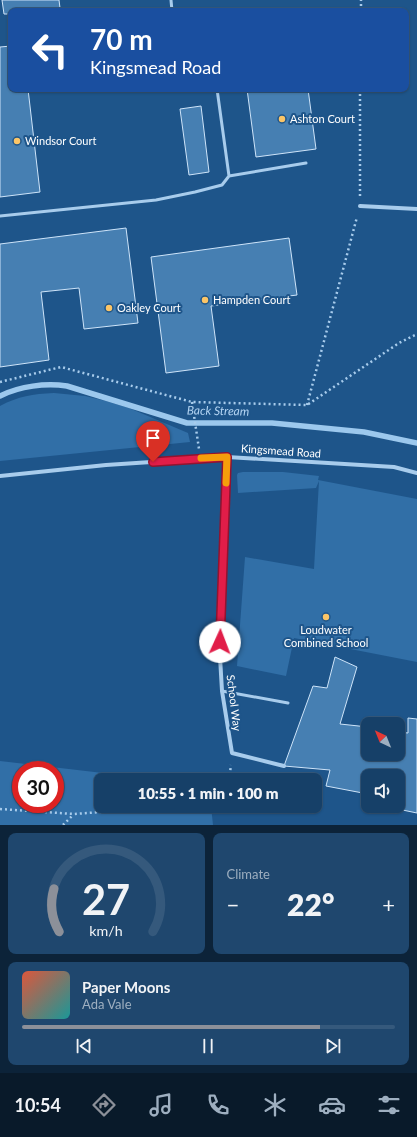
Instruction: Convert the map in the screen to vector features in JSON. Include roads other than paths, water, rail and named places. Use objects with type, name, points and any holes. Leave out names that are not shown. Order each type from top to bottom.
[{"type":"street","points":[[360,206],[417,209]]},
{"type":"street","name":"Kingsmead Road","points":[[0,476],[106,465],[227,457],[394,467],[417,473]]},
{"type":"street","name":"School Way","points":[[227,457],[220,657],[222,690],[232,753],[284,766]]},
{"type":"lane","points":[[217,92],[230,176]]},
{"type":"lane","points":[[0,216],[156,200],[222,185],[230,176],[306,163]]},
{"type":"lane","points":[[222,690],[288,703]]},
{"type":"waterway","name":"Back Stream","points":[[0,396],[33,386],[67,386],[187,423],[272,423],[364,432],[417,443]]},
{"type":"place","name":"Ashton Court","points":[[282,119]]},
{"type":"place","name":"Windsor Court","points":[[17,141]]},
{"type":"place","name":"Hampden Court","points":[[205,300]]},
{"type":"place","name":"Oakley Court","points":[[109,308]]},
{"type":"place","name":"Loudwater Combined School","points":[[326,617]]}]
